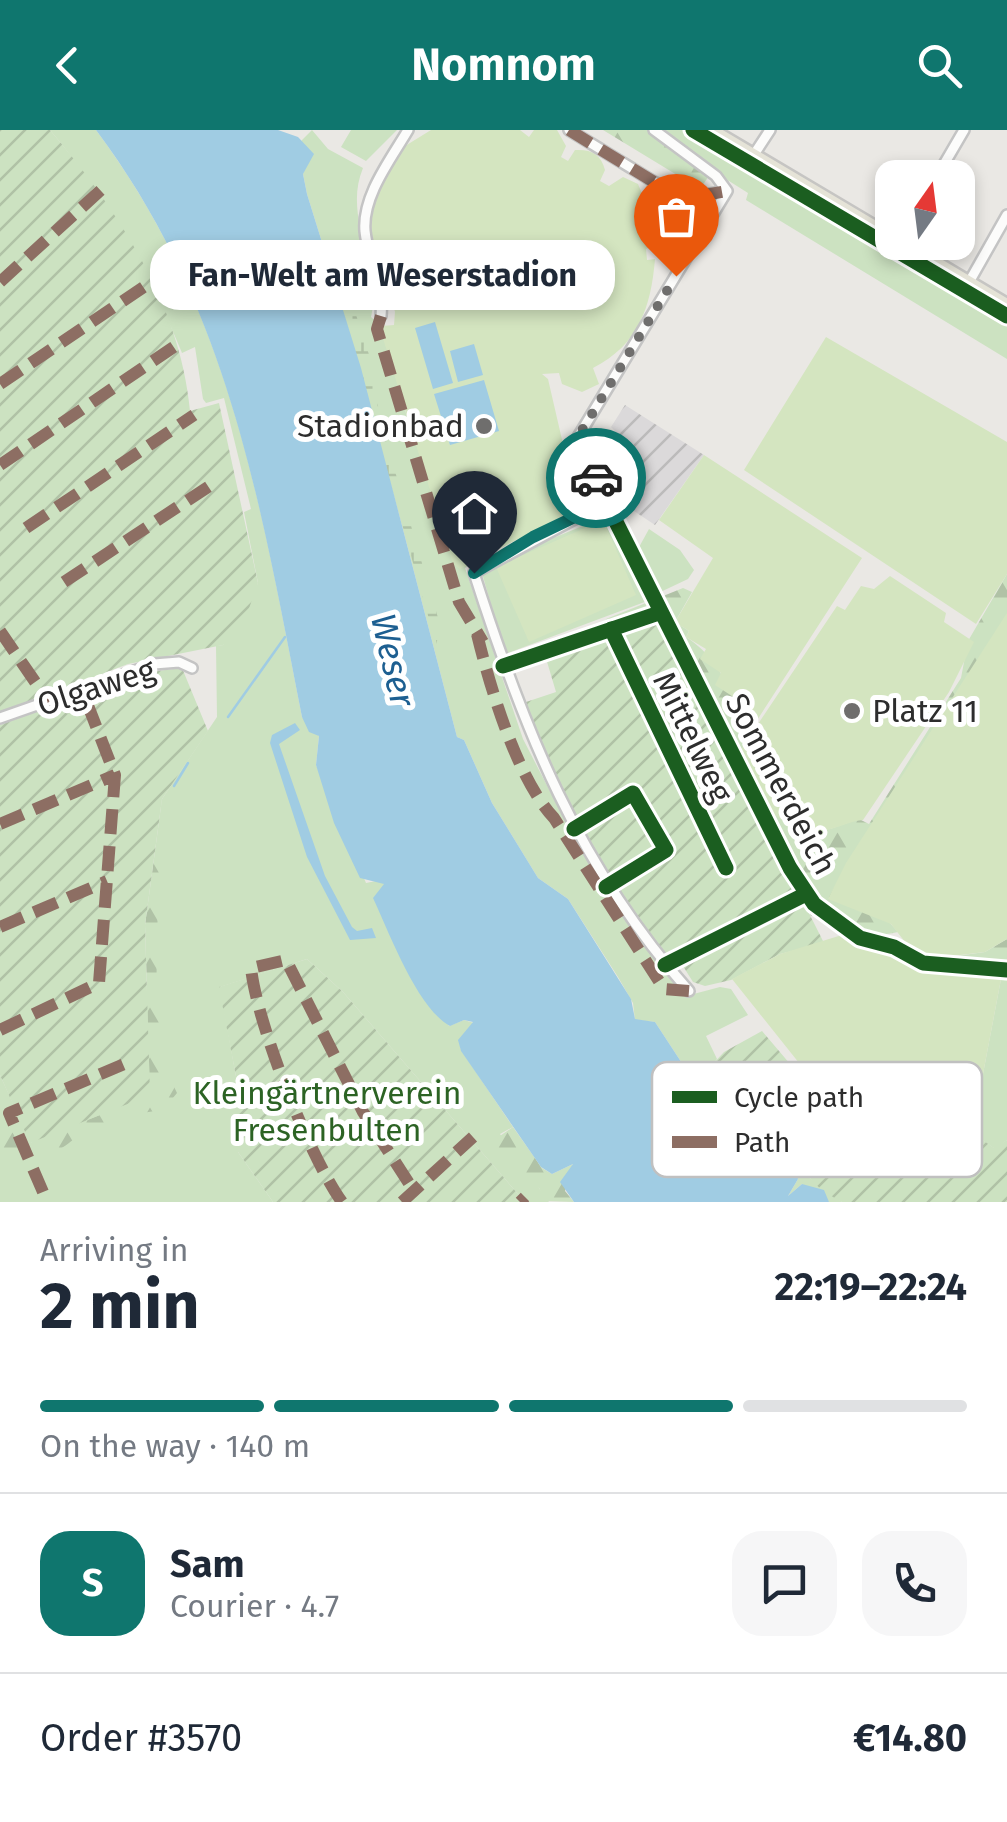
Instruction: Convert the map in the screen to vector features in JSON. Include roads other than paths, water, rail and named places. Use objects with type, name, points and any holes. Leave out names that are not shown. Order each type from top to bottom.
[{"type":"main road","points":[[708,130],[875,229]]},
{"type":"main road","points":[[927,260],[1007,307]]},
{"type":"street","points":[[381,316],[383,297],[365,232],[366,212],[408,130]]},
{"type":"street","points":[[569,130],[682,200],[726,191]]},
{"type":"street","points":[[654,130],[716,176],[726,191]]},
{"type":"street","points":[[753,156],[770,130]]},
{"type":"street","points":[[946,160],[964,130]]},
{"type":"street","points":[[689,992],[606,886],[574,829],[540,760],[503,666],[474,573],[533,537],[606,502],[578,437],[726,191]]},
{"type":"street","points":[[682,200],[683,222]]},
{"type":"street","points":[[968,284],[1007,215]]},
{"type":"street","name":"Olgaweg","points":[[0,718],[154,664],[180,662],[192,668]]},
{"type":"water","name":"Weser","points":[[96,130],[278,130],[298,137],[314,154],[303,174],[307,194],[361,368],[457,737],[464,740],[492,803],[538,878],[568,899],[631,999],[635,1019],[655,1022],[681,1062],[652,1062],[652,1177],[797,1177],[788,1196],[802,1184],[824,1190],[829,1202],[574,1202],[560,1182],[573,1164],[552,1174],[541,1167],[461,1051],[458,1040],[473,1022],[464,1020],[450,1026],[415,987],[373,898],[384,884],[360,878],[334,823],[316,765],[319,736],[309,732],[302,717],[254,485],[233,411],[209,338],[179,267],[142,198]]},
{"type":"water","points":[[435,322],[453,383],[433,389],[415,328]]},
{"type":"water","points":[[474,344],[483,375],[458,382],[450,351]]},
{"type":"water","points":[[484,380],[499,431],[450,445],[434,394]]},
{"type":"water","points":[[295,723],[300,730],[279,744],[325,876],[352,927],[357,931],[372,928],[376,938],[350,940],[307,857],[270,743],[272,735]]},
{"type":"waterway","points":[[228,717],[285,637]]},
{"type":"waterway","points":[[174,786],[188,763]]},
{"type":"place","name":"Fan-Welt am Weserstadion","points":[[676,276]]},
{"type":"place","name":"Stadionbad","points":[[484,426]]},
{"type":"place","name":"Platz 11","points":[[852,711]]},
{"type":"park label","name":"Kleingärtnerverein Fresenbulten","points":[[327,1112]]}]
